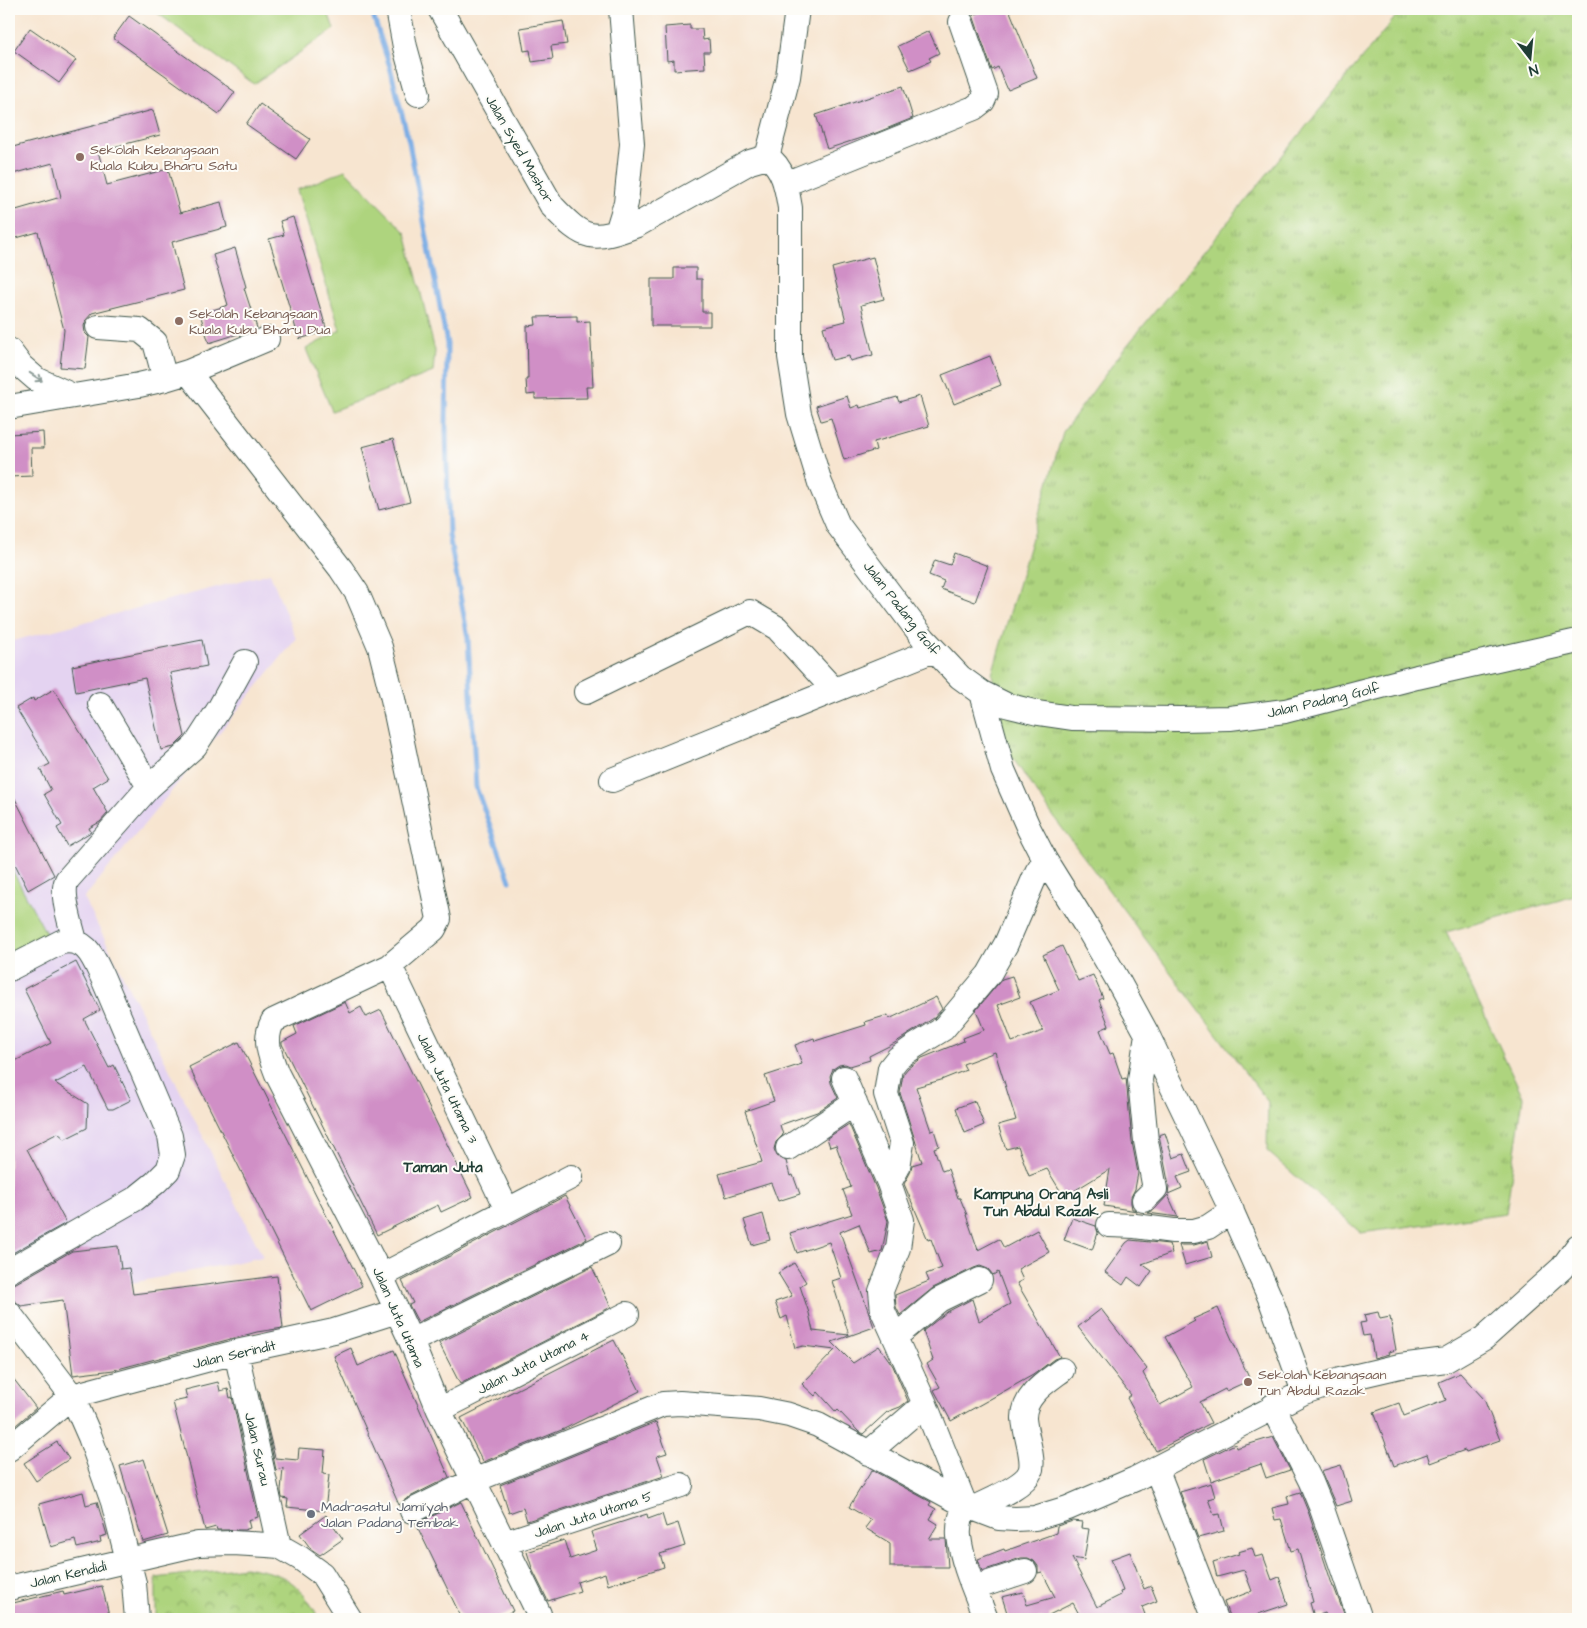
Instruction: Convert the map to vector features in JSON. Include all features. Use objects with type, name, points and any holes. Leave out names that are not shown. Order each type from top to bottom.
[{"type":"street","points":[[398,9],[405,47],[418,94]]},
{"type":"street","name":"Jalan Syed Mashor","points":[[440,9],[552,206],[572,227],[586,234],[598,236],[637,225],[750,162],[768,157]]},
{"type":"street","points":[[617,232],[626,203],[632,144],[622,9]]},
{"type":"street","points":[[768,157],[788,77],[797,9]]},
{"type":"street","points":[[785,184],[920,131],[974,108],[983,101],[986,94],[961,22]]},
{"type":"street","name":"Jalan Padang Golf","points":[[768,157],[774,161],[785,184],[790,208],[790,357],[799,414],[820,483],[838,525],[934,650],[960,677],[982,693],[1006,705],[1038,713],[1072,718],[1180,720],[1230,718],[1285,711],[1417,677],[1578,641]]},
{"type":"street","points":[[98,327],[140,330],[148,336],[155,342],[165,379]]},
{"type":"street","points":[[9,407],[165,379],[188,372],[267,339]]},
{"type":"street","points":[[9,350],[21,366],[36,379],[71,395]]},
{"type":"street","points":[[188,372],[341,569],[356,593],[380,647],[393,699],[439,919],[434,929],[390,966]]},
{"type":"street","points":[[586,692],[750,612],[777,628],[834,690]]},
{"type":"street","points":[[612,780],[934,650]]},
{"type":"street","points":[[75,941],[64,895],[64,886],[67,880],[149,787],[195,746],[219,709],[245,662]]},
{"type":"street","points":[[982,693],[1003,770],[1028,829],[1044,860],[1088,929],[1147,1034],[1232,1212],[1270,1298],[1304,1392]]},
{"type":"street","points":[[100,704],[149,787]]},
{"type":"street","points":[[889,1183],[898,1167],[902,1143],[886,1094],[890,1068],[898,1058],[943,1028],[989,974],[1006,944],[1044,860]]},
{"type":"street","points":[[9,969],[61,942],[75,941],[82,944],[93,957],[170,1136],[173,1155],[168,1170],[135,1199],[9,1271]]},
{"type":"street","name":"Jalan Juta Utama","points":[[390,966],[273,1021],[268,1030],[267,1038],[270,1054],[277,1074],[381,1276],[411,1341],[438,1410],[539,1614]]},
{"type":"street","name":"Jalan Juta Utama 3","points":[[390,966],[507,1210]]},
{"type":"street","points":[[1144,1200],[1156,1188],[1146,1140],[1140,1080],[1147,1034]]},
{"type":"street","points":[[844,1078],[889,1183],[902,1220],[898,1248],[880,1291],[883,1310],[969,1507]]},
{"type":"street","points":[[788,1148],[855,1103]]},
{"type":"street","points":[[381,1276],[571,1177]]},
{"type":"street","points":[[1109,1225],[1194,1231],[1208,1227],[1232,1212]]},
{"type":"street","points":[[411,1341],[608,1244]]},
{"type":"street","points":[[412,1511],[473,1481],[672,1404],[759,1409],[789,1415],[818,1425],[969,1507],[999,1518],[1015,1520],[1035,1518],[1075,1505],[1156,1468],[1304,1392],[1340,1380],[1400,1366],[1446,1360],[1484,1338],[1562,1268],[1578,1246]]},
{"type":"street","points":[[895,1337],[939,1300],[980,1280]]},
{"type":"street","name":"Jalan Serindit","points":[[72,1396],[236,1352],[334,1331],[397,1311]]},
{"type":"street","points":[[9,1313],[72,1396],[90,1437],[113,1502],[134,1583],[136,1619]]},
{"type":"street","name":"Jalan Juta Utama 4","points":[[438,1410],[627,1314]]},
{"type":"street","name":"Jalan Surau","points":[[236,1352],[279,1546]]},
{"type":"street","points":[[986,1619],[974,1588],[959,1535],[960,1519],[969,1507],[1020,1484],[1030,1473],[1032,1462],[1024,1418],[1026,1406],[1041,1386],[1062,1370]]},
{"type":"street","points":[[9,1449],[72,1396]]},
{"type":"street","points":[[868,1453],[925,1404]]},
{"type":"street","points":[[1274,1406],[1322,1509],[1360,1619]]},
{"type":"street","points":[[1156,1468],[1215,1619]]},
{"type":"street","name":"Jalan Juta Utama 5","points":[[504,1543],[681,1485]]},
{"type":"street","name":"Jalan Kendidi","points":[[9,1588],[198,1544],[233,1543],[279,1546]]},
{"type":"street","points":[[279,1546],[322,1574],[350,1619]]},
{"type":"street","points":[[974,1588],[1025,1571]]},
{"type":"shaded area","points":[[270,573],[296,639],[84,898],[263,1257],[25,1304],[9,1284],[9,642]]},
{"type":"green space","points":[[152,9],[327,9],[334,29],[254,84]]},
{"type":"green space","points":[[1402,9],[1578,9],[1578,895],[1446,932],[1523,1097],[1506,1213],[1361,1233],[1267,1151],[1268,1102],[1056,820],[1007,750],[992,674],[1063,432],[1121,353]]},
{"type":"green space","points":[[345,170],[406,233],[435,351],[433,372],[332,411],[306,349],[340,330],[297,190]]},
{"type":"green space","points":[[9,864],[48,937],[9,958]]},
{"type":"green space","points":[[245,1567],[266,1571],[282,1577],[296,1586],[316,1612],[317,1619],[156,1619],[156,1578]]},
{"type":"building","points":[[979,9],[1009,9],[1037,78],[1008,90],[998,67],[992,70],[973,15],[981,12]]},
{"type":"building","points":[[129,16],[235,92],[219,114],[113,38]]},
{"type":"building","points":[[563,21],[567,44],[551,46],[553,59],[532,62],[530,50],[524,51],[520,28]]},
{"type":"building","points":[[690,25],[690,29],[702,29],[703,40],[709,39],[710,52],[704,52],[705,68],[674,70],[674,60],[667,61],[665,27]]},
{"type":"building","points":[[30,28],[76,60],[59,83],[14,51]]},
{"type":"building","points":[[929,31],[939,53],[929,58],[931,61],[910,70],[898,46]]},
{"type":"building","points":[[903,86],[913,118],[876,133],[827,149],[816,115]]},
{"type":"building","points":[[260,104],[310,139],[296,159],[246,124]]},
{"type":"building","points":[[153,110],[160,135],[98,151],[107,185],[168,169],[180,213],[221,202],[227,227],[172,242],[184,290],[92,313],[84,326],[85,333],[89,337],[85,369],[60,367],[64,330],[38,232],[9,240],[9,212],[61,197],[53,163],[9,175],[9,148]]},
{"type":"building","points":[[293,217],[327,331],[299,339],[269,239],[284,235],[280,221]]},
{"type":"building","points":[[235,248],[246,287],[244,288],[257,328],[209,343],[200,314],[228,305],[213,255]]},
{"type":"building","points":[[873,257],[884,299],[861,305],[873,355],[850,361],[849,356],[832,360],[823,327],[846,321],[832,268]]},
{"type":"building","points":[[674,268],[696,268],[696,279],[702,279],[702,312],[710,312],[710,326],[651,326],[651,279],[674,279]]},
{"type":"building","points":[[577,316],[577,322],[590,321],[593,387],[586,387],[587,398],[535,399],[535,394],[527,395],[527,326],[536,325],[535,317]]},
{"type":"building","points":[[990,356],[1001,385],[954,404],[942,375]]},
{"type":"building","points":[[847,396],[851,408],[859,405],[860,408],[897,397],[899,402],[920,396],[929,426],[874,442],[876,450],[844,460],[831,418],[821,421],[816,406]]},
{"type":"building","points":[[43,432],[44,448],[31,448],[32,476],[9,477],[9,434]]},
{"type":"building","points":[[393,439],[410,502],[379,510],[362,447]]},
{"type":"building","points":[[954,553],[988,566],[975,602],[941,589],[944,581],[929,575],[935,560],[950,565]]},
{"type":"building","points":[[202,640],[207,666],[170,673],[185,736],[174,747],[161,750],[145,678],[76,692],[72,666]]},
{"type":"building","points":[[54,689],[108,778],[93,787],[108,813],[100,822],[89,828],[91,832],[67,846],[57,828],[62,825],[44,794],[51,790],[40,769],[50,764],[16,708],[33,698],[34,701]]},
{"type":"building","points":[[9,787],[54,875],[28,890],[9,852]]},
{"type":"building","points":[[1062,946],[1078,981],[1093,975],[1103,998],[1099,1000],[1109,1026],[1100,1030],[1110,1054],[1113,1053],[1122,1079],[1126,1078],[1132,1142],[1138,1173],[1131,1203],[1132,1209],[1137,1211],[1104,1206],[1110,1169],[1064,1197],[1047,1169],[1029,1176],[1018,1146],[1006,1149],[998,1125],[1016,1120],[995,1052],[963,1064],[966,1070],[916,1087],[931,1131],[934,1130],[939,1146],[934,1148],[942,1171],[948,1169],[958,1198],[960,1198],[967,1215],[978,1250],[999,1239],[1004,1248],[1037,1230],[1049,1252],[1018,1269],[1023,1280],[1017,1283],[1060,1357],[1054,1359],[1033,1375],[951,1421],[934,1390],[940,1387],[927,1364],[933,1360],[923,1331],[947,1312],[972,1299],[979,1321],[1010,1304],[998,1272],[993,1275],[988,1269],[980,1266],[933,1288],[900,1315],[896,1307],[895,1295],[929,1281],[926,1274],[942,1268],[931,1239],[928,1240],[904,1184],[912,1165],[922,1162],[900,1093],[903,1074],[922,1058],[964,1041],[963,1038],[984,1030],[976,1010],[1002,979],[1012,976],[1020,997],[998,1005],[1012,1042],[1043,1031],[1030,1002],[1059,990],[1043,955]]},
{"type":"building","points":[[76,962],[100,1010],[84,1019],[109,1068],[114,1065],[131,1100],[113,1109],[108,1109],[87,1067],[55,1083],[88,1104],[87,1128],[65,1139],[58,1133],[27,1149],[66,1223],[9,1255],[9,1064],[51,1043],[24,989]]},
{"type":"building","points":[[936,997],[942,1009],[934,1018],[893,1044],[869,1056],[870,1060],[850,1066],[845,1064],[839,1065],[833,1069],[830,1076],[831,1083],[838,1098],[817,1112],[780,1125],[783,1135],[776,1142],[774,1149],[777,1156],[786,1161],[790,1176],[793,1175],[800,1194],[778,1201],[771,1183],[726,1197],[719,1174],[762,1162],[745,1111],[774,1101],[765,1076],[802,1064],[795,1045],[814,1038],[815,1041],[866,1025],[865,1022],[888,1015],[889,1019]]},
{"type":"building","points":[[345,1002],[350,1013],[361,1007],[366,1017],[381,1010],[473,1197],[441,1212],[438,1205],[377,1235],[282,1044],[282,1042],[297,1034],[294,1026]]},
{"type":"building","points":[[239,1042],[362,1286],[311,1311],[189,1067]]},
{"type":"building","points":[[975,1101],[984,1125],[965,1133],[956,1108]]},
{"type":"building","points":[[849,1124],[888,1221],[882,1251],[871,1254],[859,1224],[840,1232],[874,1327],[832,1342],[853,1363],[879,1346],[893,1366],[908,1401],[900,1407],[887,1412],[863,1434],[838,1410],[836,1412],[818,1392],[815,1396],[802,1384],[835,1350],[803,1346],[795,1348],[787,1316],[781,1319],[775,1302],[792,1296],[778,1273],[794,1263],[806,1282],[800,1286],[813,1331],[849,1335],[832,1281],[841,1278],[829,1242],[797,1253],[790,1233],[852,1214],[843,1190],[851,1187],[836,1145],[830,1147],[827,1138]]},
{"type":"building","points":[[1165,1133],[1173,1158],[1184,1154],[1191,1172],[1177,1177],[1182,1188],[1168,1194],[1169,1186],[1159,1135]]},
{"type":"building","points":[[1168,1195],[1178,1217],[1148,1213],[1154,1210]]},
{"type":"building","points":[[565,1196],[587,1239],[418,1322],[409,1305],[413,1303],[402,1281]]},
{"type":"building","points":[[763,1214],[770,1240],[752,1245],[744,1220]]},
{"type":"building","points":[[1072,1218],[1096,1226],[1098,1233],[1092,1250],[1064,1240]]},
{"type":"building","points":[[1130,1240],[1169,1244],[1172,1253],[1142,1264],[1152,1271],[1141,1287],[1128,1277],[1123,1285],[1105,1272]]},
{"type":"building","points":[[1208,1241],[1212,1257],[1185,1265],[1179,1245],[1194,1245]]},
{"type":"building","points":[[118,1246],[121,1269],[129,1268],[133,1294],[277,1276],[283,1328],[257,1332],[114,1370],[73,1375],[63,1300],[21,1306],[15,1301],[9,1300],[9,1285],[16,1283],[72,1251]]},
{"type":"building","points":[[592,1267],[611,1307],[460,1384],[439,1343]]},
{"type":"building","points":[[1218,1308],[1250,1380],[1226,1391],[1225,1389],[1200,1402],[1211,1423],[1156,1451],[1127,1398],[1131,1395],[1078,1327],[1101,1309],[1147,1369],[1143,1373],[1160,1405],[1193,1387],[1165,1337],[1195,1321],[1193,1319]]},
{"type":"building","points":[[1378,1312],[1380,1319],[1390,1317],[1396,1350],[1374,1358],[1370,1335],[1363,1336],[1360,1323],[1366,1322],[1364,1315]]},
{"type":"building","points":[[614,1340],[640,1391],[564,1429],[483,1462],[461,1418]]},
{"type":"building","points":[[351,1348],[358,1366],[394,1350],[449,1477],[406,1499],[399,1505],[334,1356]]},
{"type":"building","points":[[9,1373],[36,1408],[9,1431]]},
{"type":"building","points":[[1460,1373],[1484,1399],[1500,1440],[1430,1463],[1427,1454],[1394,1466],[1374,1412],[1399,1403],[1404,1416],[1446,1400],[1439,1382]]},
{"type":"building","points":[[218,1382],[220,1391],[228,1389],[230,1398],[232,1397],[258,1517],[248,1520],[250,1528],[244,1530],[217,1530],[216,1527],[205,1530],[173,1402],[187,1399],[185,1390]]},
{"type":"building","points":[[259,1391],[275,1458],[298,1460],[299,1448],[325,1450],[323,1474],[329,1475],[325,1511],[287,1507],[288,1499],[282,1498],[283,1468],[276,1470]]},
{"type":"building","points":[[656,1422],[667,1453],[657,1456],[664,1476],[527,1521],[523,1508],[509,1513],[500,1485]]},
{"type":"building","points":[[1273,1437],[1290,1470],[1266,1478],[1261,1464],[1211,1481],[1204,1459],[1235,1444],[1236,1448]]},
{"type":"building","points":[[57,1442],[69,1459],[36,1481],[24,1463]]},
{"type":"building","points":[[144,1459],[168,1535],[143,1542],[120,1466]]},
{"type":"building","points":[[1341,1465],[1352,1501],[1336,1506],[1321,1471]]},
{"type":"building","points":[[872,1470],[931,1502],[929,1505],[936,1509],[930,1519],[938,1524],[929,1539],[946,1539],[948,1567],[890,1567],[890,1543],[865,1528],[871,1520],[849,1507]]},
{"type":"building","points":[[1211,1483],[1215,1497],[1208,1499],[1214,1515],[1220,1514],[1224,1531],[1198,1538],[1180,1492]]},
{"type":"building","points":[[83,1492],[86,1505],[97,1502],[107,1535],[100,1537],[101,1542],[77,1548],[75,1540],[51,1547],[39,1504]]},
{"type":"building","points":[[1300,1492],[1346,1619],[1327,1619],[1325,1613],[1314,1617],[1310,1603],[1313,1602],[1298,1549],[1291,1551],[1281,1519],[1275,1520],[1272,1508],[1289,1504],[1287,1496]]},
{"type":"building","points":[[461,1502],[513,1611],[496,1619],[462,1619],[416,1524]]},
{"type":"building","points":[[647,1514],[648,1519],[662,1514],[666,1527],[678,1523],[685,1546],[660,1554],[664,1567],[608,1585],[605,1573],[577,1582],[580,1591],[548,1601],[533,1571],[527,1552],[564,1540],[570,1559],[597,1550],[591,1532]]},
{"type":"building","points":[[326,1515],[343,1539],[320,1555],[311,1549],[300,1534]]},
{"type":"building","points":[[1073,1521],[1082,1522],[1081,1528],[1089,1529],[1084,1560],[1072,1558],[1097,1607],[1121,1595],[1120,1592],[1123,1591],[1111,1559],[1130,1552],[1144,1589],[1151,1586],[1157,1601],[1142,1607],[1146,1617],[1139,1619],[1073,1619],[1080,1616],[1073,1603],[1049,1615],[1050,1619],[1009,1619],[1002,1597],[1023,1592],[1027,1605],[1055,1597],[1042,1572],[1038,1573],[1038,1566],[1028,1558],[1021,1558],[982,1571],[978,1559],[1056,1533],[1057,1526]]},
{"type":"building","points":[[1252,1548],[1255,1557],[1263,1555],[1272,1580],[1279,1577],[1288,1604],[1258,1614],[1260,1619],[1230,1619],[1224,1602],[1252,1591],[1244,1570],[1217,1577],[1213,1562]]},
{"type":"building","points":[[102,1586],[110,1619],[9,1619],[9,1604],[63,1591],[64,1595]]},
{"type":"waterway","points":[[371,9],[390,67],[409,142],[447,344],[446,431],[449,535],[468,638],[476,787],[510,881]]},
{"type":"place","name":"Sekolah Kebangsaan Kuala Kubu Bharu Satu","points":[[80,157]]},
{"type":"place","name":"Sekolah Kebangsaan Kuala Kubu Bharu Dua","points":[[179,321]]},
{"type":"place","name":"Sekolah Kebangsaan Tun Abdul Razak","points":[[1248,1382]]},
{"type":"place","name":"Madrasatul Jami'yah Jalan Padang Tembak","points":[[311,1514]]},
{"type":"district","name":"Taman Juta","points":[[443,1167]]},
{"type":"district","name":"Kampung Orang Asli Tun Abdul Razak","points":[[1041,1202]]}]
